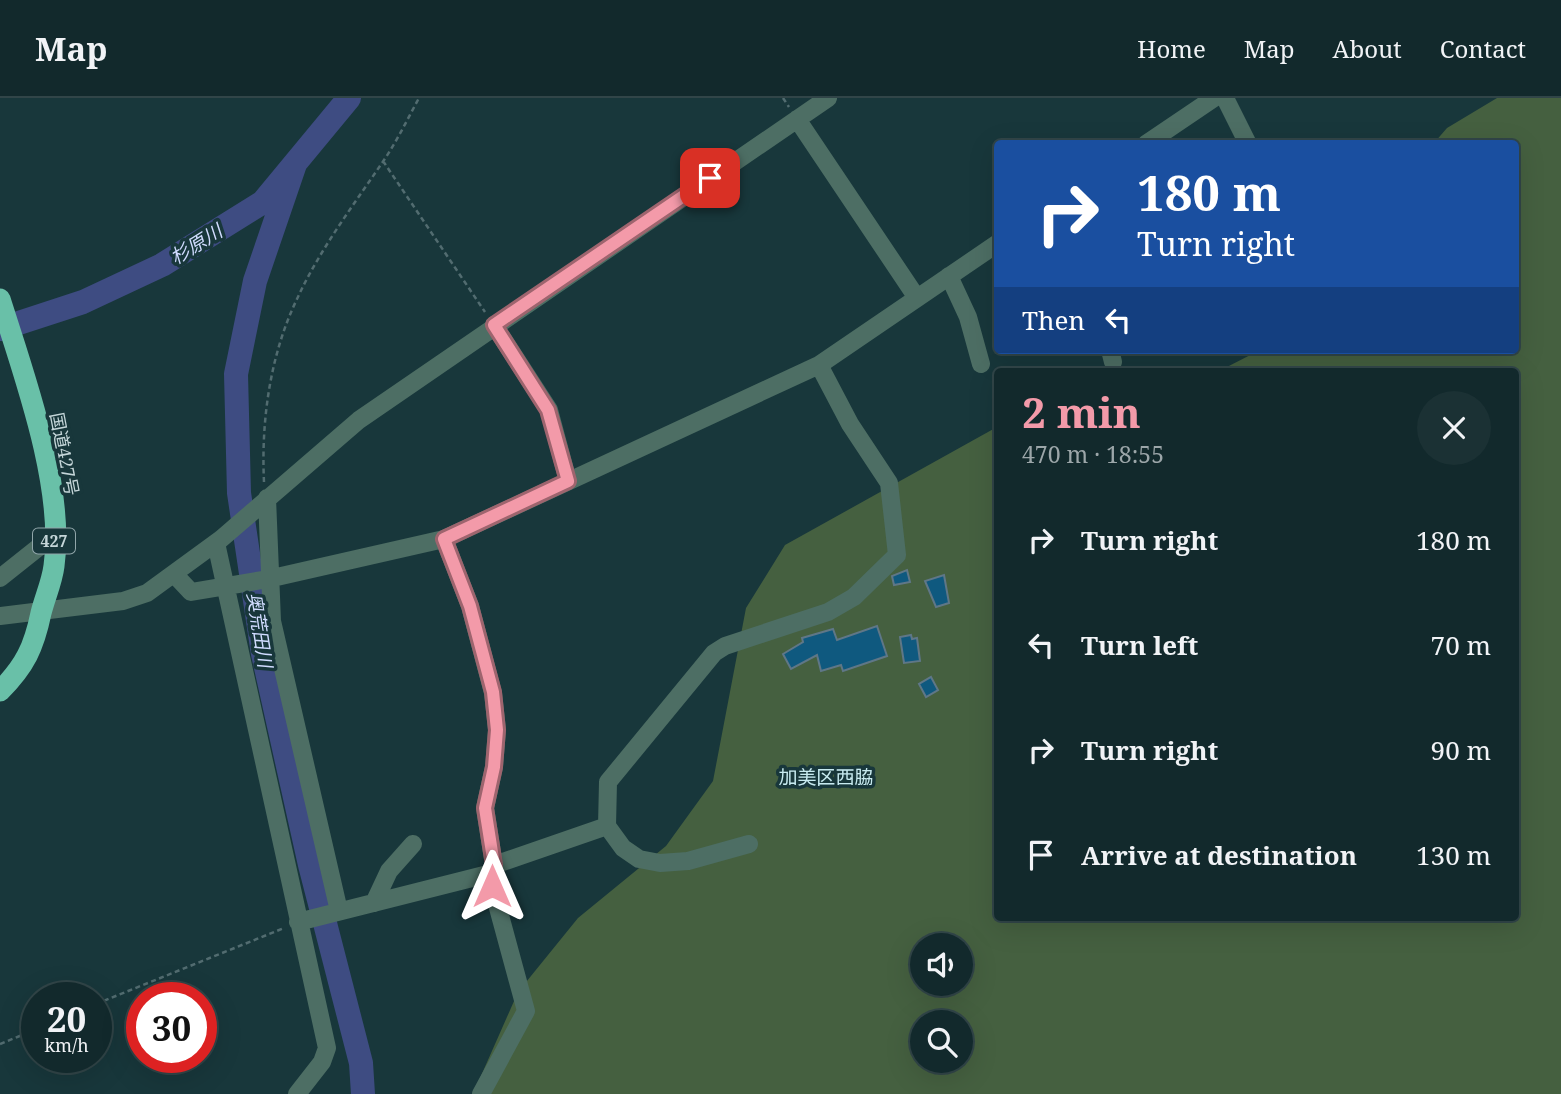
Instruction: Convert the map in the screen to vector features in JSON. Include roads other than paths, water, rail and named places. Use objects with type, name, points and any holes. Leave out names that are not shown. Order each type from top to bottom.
[{"type":"highway","name":"国道427号","points":[[0,299],[46,460],[54,536],[54,566],[41,613],[38,637],[0,691]]},
{"type":"street","points":[[0,616],[123,601],[147,593],[218,541],[359,420],[828,98]]},
{"type":"street","points":[[1152,140],[1214,98]]},
{"type":"street","points":[[1225,98],[1246,140]]},
{"type":"street","points":[[797,119],[917,298]]},
{"type":"street","points":[[174,575],[191,592],[265,579],[444,539],[819,365],[994,246]]},
{"type":"street","points":[[949,276],[968,317],[981,364]]},
{"type":"street","points":[[494,325],[548,410],[568,481]]},
{"type":"street","points":[[749,844],[688,861],[660,863],[639,859],[623,848],[607,826],[608,782],[714,653],[725,646],[828,612],[854,597],[897,555],[889,483],[850,424],[819,365]]},
{"type":"street","points":[[264,501],[265,579],[272,621],[337,911]]},
{"type":"street","points":[[0,578],[54,536]]},
{"type":"street","points":[[444,539],[470,606],[493,692],[497,730],[494,767],[485,808],[493,869],[492,886],[526,1011],[481,1094]]},
{"type":"street","points":[[218,541],[327,1048],[322,1062],[297,1094]]},
{"type":"street","points":[[300,921],[493,869],[607,826]]},
{"type":"street","points":[[374,903],[389,871],[413,844]]},
{"type":"waterway","name":"杉原川","points":[[0,329],[83,302],[162,265],[263,202],[349,98]]},
{"type":"waterway","name":"奥荒田川","points":[[295,164],[255,281],[236,374],[239,493],[263,654],[310,865],[361,1063],[363,1094]]},
{"type":"district","name":"加美区西脇","points":[[826,777]]}]
